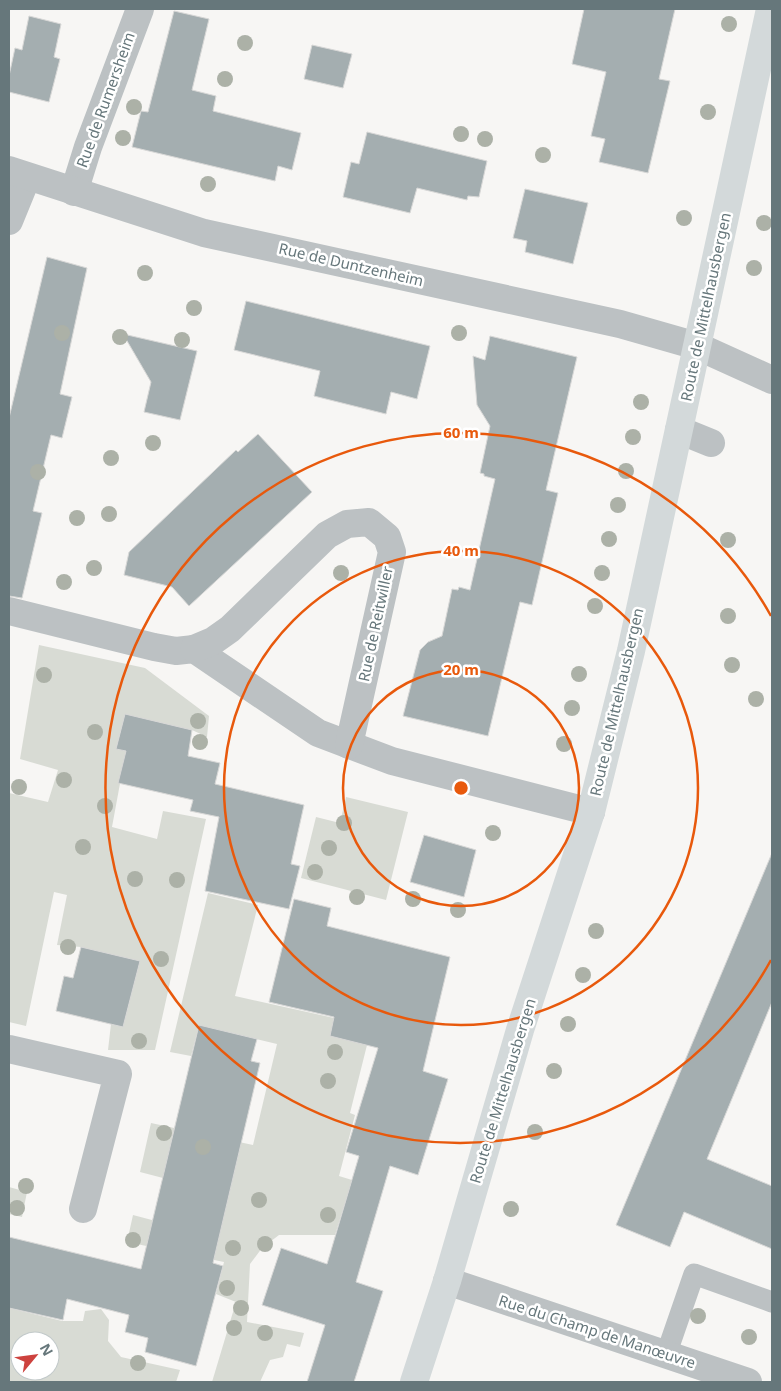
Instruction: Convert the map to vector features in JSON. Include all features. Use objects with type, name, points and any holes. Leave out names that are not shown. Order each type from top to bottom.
[{"type":"main road","name":"Route de Mittelhausbergen","points":[[414,1382],[447,1281],[520,1030],[591,812],[631,651],[770,9]]},
{"type":"street","name":"Rue de Rumersheim","points":[[74,192],[88,148],[140,9]]},
{"type":"street","name":"Rue de Duntzenheim","points":[[18,173],[204,233],[620,324],[697,346],[772,380]]},
{"type":"street","points":[[9,221],[18,173]]},
{"type":"street","points":[[679,430],[711,443]]},
{"type":"street","name":"Rue de Reitwiller","points":[[9,611],[154,647],[176,651],[194,649],[213,641],[230,629],[327,535],[347,524],[369,522],[386,537],[392,552],[349,745]]},
{"type":"street","points":[[194,649],[318,733],[392,760],[591,812]]},
{"type":"street","points":[[9,1049],[118,1074],[84,1209]]},
{"type":"street","name":"Rue du Champ de Manœuvre","points":[[447,1281],[748,1382]]},
{"type":"lane","points":[[666,1355],[694,1274],[772,1302]]},
{"type":"shaded area","points":[[39,645],[145,668],[209,716],[207,737],[192,730],[125,714],[116,748],[126,751],[112,827],[157,839],[163,811],[206,819],[155,1050],[108,1050],[111,1024],[123,1027],[140,961],[81,947],[57,945],[67,895],[54,892],[26,1026],[9,1022],[9,793],[48,802],[58,770],[20,759]]},
{"type":"shaded area","points":[[346,797],[408,812],[386,900],[301,878],[316,817],[340,823]]},
{"type":"shaded area","points":[[208,893],[258,905],[235,996],[334,1018],[330,1036],[367,1045],[350,1113],[355,1115],[339,1176],[352,1180],[335,1235],[279,1235],[262,1248],[250,1264],[247,1322],[304,1333],[300,1347],[287,1344],[283,1357],[270,1360],[260,1382],[212,1382],[236,1302],[216,1294],[224,1262],[127,1242],[133,1215],[167,1224],[169,1153],[163,1178],[140,1172],[151,1123],[253,1145],[277,1044],[199,1025],[191,1056],[170,1052]]},
{"type":"shaded area","points":[[9,1187],[27,1192],[22,1217],[9,1214]]},
{"type":"shaded area","points":[[9,1308],[62,1321],[83,1321],[85,1311],[101,1309],[109,1320],[108,1341],[121,1357],[180,1370],[176,1382],[9,1382]]},
{"type":"building","points":[[584,9],[675,9],[659,79],[670,81],[648,173],[599,162],[605,139],[591,136],[606,72],[572,64]]},
{"type":"building","points":[[174,11],[209,19],[192,90],[216,96],[213,111],[301,133],[292,170],[278,166],[275,181],[132,147],[141,111],[148,112]]},
{"type":"building","points":[[29,16],[61,24],[54,57],[60,59],[49,102],[9,92],[9,76],[15,48],[22,50]]},
{"type":"building","points":[[312,45],[352,54],[343,88],[304,79]]},
{"type":"building","points":[[367,132],[487,161],[479,197],[468,196],[467,200],[417,188],[410,213],[343,197],[351,162],[359,164]]},
{"type":"building","points":[[525,189],[588,203],[573,264],[525,252],[527,241],[513,238]]},
{"type":"building","points":[[47,257],[87,268],[60,394],[72,397],[62,438],[51,435],[33,511],[42,513],[22,598],[9,596],[9,418]]},
{"type":"building","points":[[246,301],[430,346],[417,399],[391,392],[386,414],[314,396],[320,371],[234,350]]},
{"type":"building","points":[[123,334],[197,351],[180,420],[144,412],[151,382]]},
{"type":"building","points":[[490,336],[577,357],[546,490],[558,493],[532,605],[520,602],[488,736],[403,716],[420,650],[428,642],[442,636],[452,589],[458,590],[459,587],[470,590],[495,479],[480,473],[490,426],[477,405],[473,356],[485,360]]},
{"type":"building","points":[[258,434],[312,492],[189,606],[172,587],[124,575],[129,552],[236,450],[238,452]]},
{"type":"building","points":[[125,714],[192,730],[188,756],[220,763],[215,784],[304,805],[291,864],[300,866],[289,909],[205,891],[219,817],[190,811],[193,800],[118,783],[126,751],[116,749]]},
{"type":"building","points":[[424,835],[476,850],[464,897],[410,882]]},
{"type":"building","points":[[772,853],[772,1002],[707,1159],[772,1186],[772,1249],[684,1212],[670,1247],[616,1225]]},
{"type":"building","points":[[294,899],[331,908],[327,926],[450,957],[423,1071],[448,1079],[418,1175],[390,1166],[356,1282],[383,1291],[354,1382],[307,1382],[325,1325],[262,1305],[281,1248],[327,1264],[359,1156],[346,1152],[378,1048],[330,1036],[334,1017],[269,1002]]},
{"type":"building","points":[[81,947],[140,961],[123,1027],[56,1011],[64,976],[73,978]]},
{"type":"building","points":[[199,1025],[257,1039],[251,1061],[260,1063],[213,1263],[223,1266],[196,1366],[145,1352],[148,1338],[125,1332],[129,1315],[67,1299],[63,1320],[9,1308],[9,1237],[141,1269]]}]
